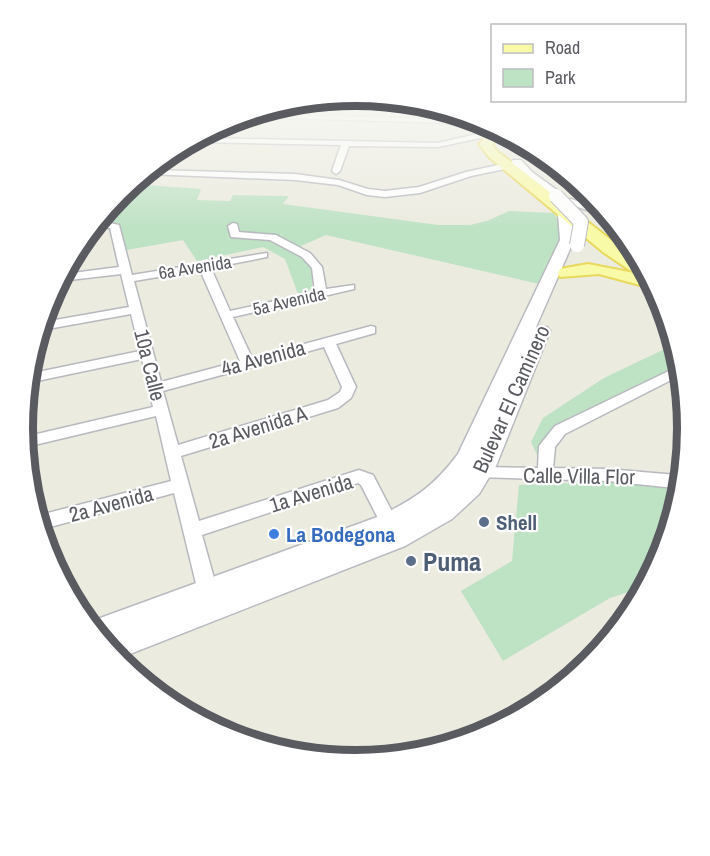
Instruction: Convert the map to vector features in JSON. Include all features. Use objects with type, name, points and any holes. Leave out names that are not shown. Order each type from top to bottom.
[{"type":"main road","points":[[490,150],[512,164],[631,262]]},
{"type":"main road","points":[[563,205],[620,245]]},
{"type":"main road","name":"Bulevar El Caminero","points":[[105,630],[355,555],[428,523],[460,498],[471,470],[578,245],[581,222],[563,205]]},
{"type":"main road","name":"Bulevar El Caminero","points":[[117,645],[210,600],[389,523],[415,510],[471,470],[476,444],[567,240],[563,205]]},
{"type":"main road","points":[[566,273],[592,267],[642,282]]},
{"type":"street","points":[[336,171],[344,150]]},
{"type":"street","points":[[160,172],[296,177],[339,183],[367,192],[385,194],[420,190],[512,164]]},
{"type":"street","points":[[563,205],[589,207]]},
{"type":"street","name":"10a Calle","points":[[106,224],[114,225],[180,486],[186,505],[198,527]]},
{"type":"street","points":[[233,226],[236,235],[273,237],[306,255],[317,267],[321,294]]},
{"type":"street","name":"6a Avenida","points":[[70,278],[205,267],[263,255]]},
{"type":"street","points":[[205,267],[248,363]]},
{"type":"street","name":"5a Avenida","points":[[228,315],[350,287]]},
{"type":"street","points":[[50,325],[136,309]]},
{"type":"street","name":"4a Avenida","points":[[156,388],[371,330]]},
{"type":"street","name":"2a Avenida A","points":[[172,453],[333,404],[343,398],[349,387],[328,341]]},
{"type":"street","points":[[37,377],[147,354]]},
{"type":"street","points":[[545,475],[547,446],[560,430],[672,374]]},
{"type":"street","points":[[34,440],[161,410]]},
{"type":"street","name":"Calle Villa Flor","points":[[471,470],[545,475],[673,478]]},
{"type":"street","name":"1a Avenida","points":[[198,527],[359,476],[367,480],[389,523]]},
{"type":"street","name":"2a Avenida","points":[[47,521],[180,486]]},
{"type":"street","points":[[198,527],[210,600]]},
{"type":"green space","points":[[144,185],[201,189],[197,200],[230,201],[233,195],[289,196],[283,204],[438,225],[470,225],[487,221],[509,211],[554,213],[560,231],[557,249],[539,284],[326,235],[294,249],[313,267],[312,290],[298,294],[285,259],[263,247],[197,261],[183,240],[121,251],[111,222],[108,222],[127,200]]},
{"type":"green space","points":[[667,348],[672,374],[555,438],[540,461],[531,442],[543,418],[604,378]]},
{"type":"green space","points":[[628,481],[672,485],[660,532],[633,590],[610,598],[503,661],[461,591],[512,561],[519,485]]},
{"type":"place","name":"Shell","points":[[484,522]]},
{"type":"place","name":"La Bodegona","points":[[274,534]]},
{"type":"place","name":"Puma","points":[[411,561]]}]
